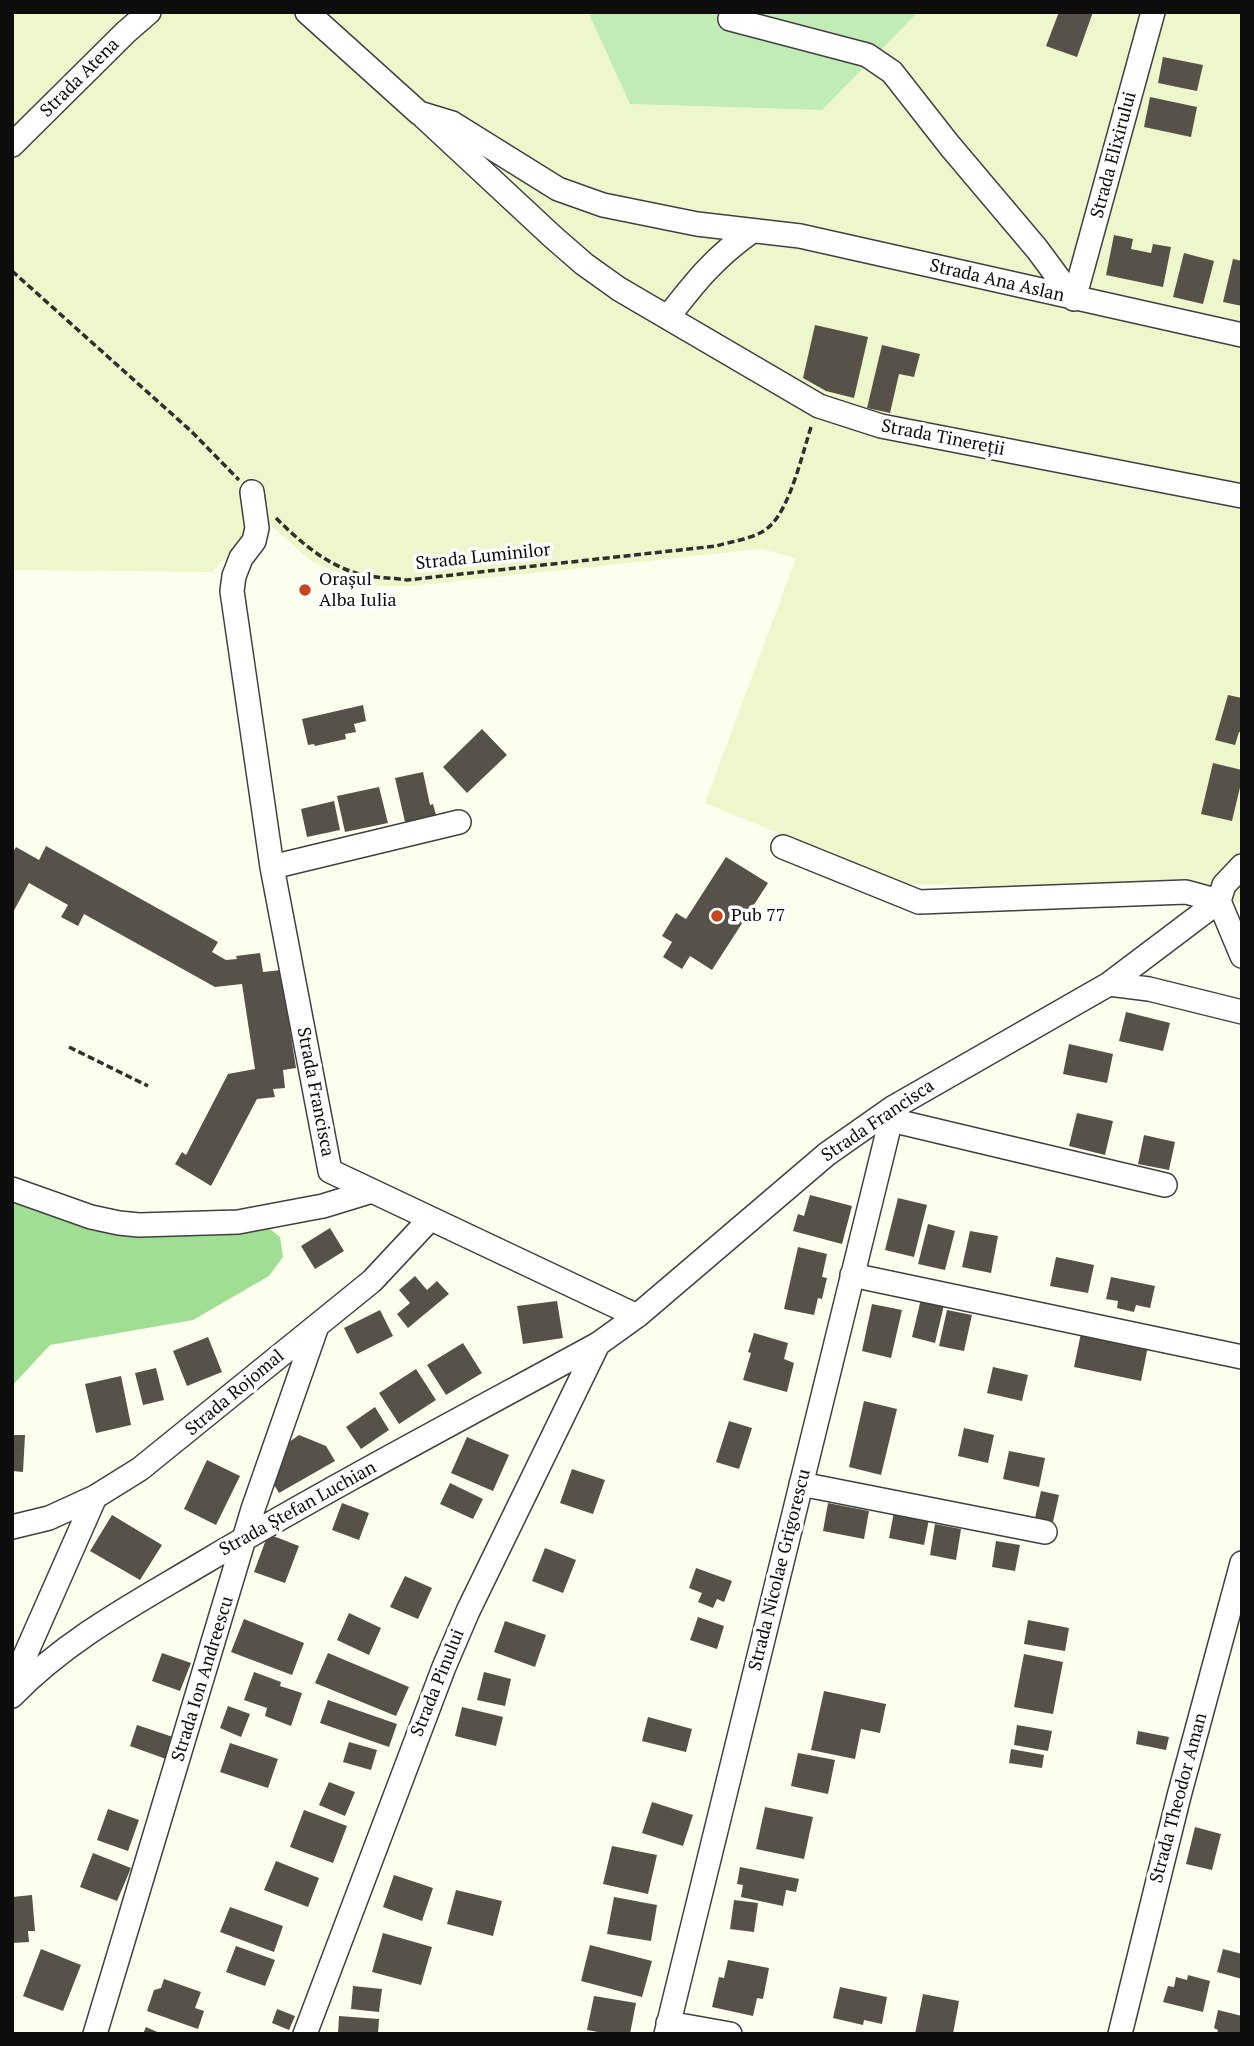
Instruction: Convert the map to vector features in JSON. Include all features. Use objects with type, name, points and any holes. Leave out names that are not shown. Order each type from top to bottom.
[{"type":"street","name":"Strada Atena","points":[[12,145],[149,12]]},
{"type":"street","name":"Strada Ana Aslan","points":[[307,12],[584,264],[619,289],[668,317]]},
{"type":"street","name":"Strada Elixirului","points":[[1074,299],[1153,12]]},
{"type":"street","points":[[730,19],[867,55],[892,72],[1037,249],[1074,299]]},
{"type":"street","name":"Strada Ana Aslan","points":[[419,113],[452,123],[558,189],[603,205],[697,224],[800,236],[1242,335]]},
{"type":"street","points":[[668,317],[714,261],[752,231]]},
{"type":"street","name":"Strada Tinereții","points":[[668,317],[819,406],[881,426],[1242,496]]},
{"type":"street","points":[[252,492],[257,528],[254,541],[234,576],[232,591],[272,867],[459,822]]},
{"type":"street","points":[[783,847],[919,902],[1186,892],[1219,901]]},
{"type":"street","points":[[1242,866],[1224,886],[1219,901],[1242,956]]},
{"type":"street","name":"Strada Francisca","points":[[272,867],[330,1171],[637,1316]]},
{"type":"street","name":"Strada Francisca","points":[[598,1343],[637,1316],[827,1154],[1109,984],[1219,901]]},
{"type":"street","points":[[1109,984],[1149,989],[1242,1012]]},
{"type":"street","points":[[892,1113],[1165,1185]]},
{"type":"street","name":"Strada Nicolae Grigorescu","points":[[667,2028],[892,1113]]},
{"type":"street","points":[[12,1189],[91,1217],[139,1225],[238,1222],[323,1206],[372,1191]]},
{"type":"street","name":"Strada Rojomal","points":[[12,1527],[48,1518],[95,1497],[140,1469],[372,1281],[430,1219]]},
{"type":"street","points":[[852,1275],[1242,1357]]},
{"type":"street","name":"Strada Ion Andreescu","points":[[95,2034],[253,1509],[317,1326]]},
{"type":"street","name":"Strada Ștefan Luchian","points":[[12,1696],[33,1674],[85,1633],[245,1538],[598,1343]]},
{"type":"street","name":"Strada Pinului","points":[[304,2034],[448,1656],[598,1343]]},
{"type":"street","points":[[801,1484],[1045,1532]]},
{"type":"street","points":[[12,1685],[95,1497]]},
{"type":"street","name":"Strada Theodor Aman","points":[[1120,2034],[1179,1796],[1242,1563]]},
{"type":"street","points":[[667,2028],[730,2034]]},
{"type":"path","name":"Strada Luminilor","points":[[12,271],[191,431],[294,536],[313,552],[366,576],[407,580],[716,546],[754,535],[771,526],[786,502],[819,406]]},
{"type":"path","points":[[69,1047],[148,1086]]},
{"type":"green space","points":[[12,12],[588,12],[630,104],[822,110],[918,12],[1242,12],[1242,904],[1167,884],[903,884],[705,803],[796,558],[761,549],[411,586],[378,586],[355,581],[311,561],[267,522],[212,572],[12,570]]},
{"type":"green space","points":[[588,12],[918,12],[822,110],[630,104]]},
{"type":"green space","points":[[12,1181],[132,1218],[266,1226],[280,1237],[283,1257],[269,1276],[193,1320],[50,1345],[12,1386]]},
{"type":"building","points":[[1059,12],[1093,12],[1077,57],[1046,46]]},
{"type":"building","points":[[1163,57],[1203,65],[1197,91],[1158,83]]},
{"type":"building","points":[[1150,97],[1197,107],[1191,137],[1144,127]]},
{"type":"building","points":[[1114,235],[1133,239],[1131,249],[1151,253],[1153,244],[1171,247],[1163,287],[1106,275]]},
{"type":"building","points":[[1184,253],[1214,261],[1203,304],[1173,297]]},
{"type":"building","points":[[1233,259],[1242,261],[1242,306],[1223,302]]},
{"type":"building","points":[[815,325],[868,337],[854,398],[826,391],[803,378]]},
{"type":"building","points":[[882,345],[920,354],[914,377],[899,374],[890,413],[867,408]]},
{"type":"building","points":[[1228,695],[1242,698],[1242,733],[1239,732],[1235,745],[1215,740]]},
{"type":"building","points":[[363,705],[366,721],[354,724],[356,732],[345,734],[346,739],[308,745],[302,719]]},
{"type":"building","points":[[482,729],[507,755],[467,793],[443,767]]},
{"type":"building","points":[[1213,763],[1242,770],[1232,821],[1201,814]]},
{"type":"building","points":[[423,772],[430,805],[433,804],[436,815],[405,822],[395,778]]},
{"type":"building","points":[[379,787],[388,823],[345,832],[337,796]]},
{"type":"building","points":[[334,801],[340,830],[307,837],[301,809]]},
{"type":"building","points":[[46,846],[218,942],[212,952],[226,960],[260,953],[263,972],[281,970],[296,1068],[283,1070],[285,1088],[273,1089],[275,1097],[257,1099],[211,1186],[175,1164],[182,1152],[186,1155],[228,1074],[255,1069],[242,984],[215,987],[84,914],[78,926],[61,917],[68,905],[29,883],[12,914],[12,854],[16,847],[39,860]]},
{"type":"building","name":"Pub 77","points":[[726,857],[768,883],[712,970],[690,956],[682,969],[663,957],[672,942],[662,936],[676,913],[686,919]]},
{"type":"building","points":[[1126,1012],[1170,1023],[1163,1051],[1119,1041]]},
{"type":"building","points":[[1069,1044],[1113,1054],[1107,1083],[1063,1074]]},
{"type":"building","points":[[1077,1113],[1113,1121],[1105,1155],[1069,1146]]},
{"type":"building","points":[[1144,1135],[1175,1142],[1169,1170],[1138,1164]]},
{"type":"building","points":[[810,1195],[852,1206],[842,1244],[793,1231],[798,1214],[804,1216]]},
{"type":"building","points":[[898,1198],[927,1205],[914,1257],[885,1250]]},
{"type":"building","points":[[928,1224],[955,1231],[945,1270],[918,1264]]},
{"type":"building","points":[[330,1228],[344,1251],[315,1269],[301,1246]]},
{"type":"building","points":[[970,1231],[998,1236],[991,1273],[962,1267]]},
{"type":"building","points":[[798,1247],[827,1254],[822,1277],[827,1278],[822,1299],[818,1298],[814,1315],[784,1309]]},
{"type":"building","points":[[1056,1257],[1094,1265],[1088,1293],[1050,1286]]},
{"type":"building","points":[[415,1276],[427,1290],[437,1281],[449,1294],[408,1328],[397,1314],[410,1303],[399,1290]]},
{"type":"building","points":[[1111,1277],[1155,1286],[1150,1308],[1136,1305],[1134,1312],[1117,1308],[1118,1301],[1106,1299]]},
{"type":"building","points":[[921,1299],[944,1305],[935,1343],[912,1337]]},
{"type":"building","points":[[557,1301],[563,1338],[523,1344],[517,1306]]},
{"type":"building","points":[[872,1304],[902,1310],[891,1358],[862,1351]]},
{"type":"building","points":[[380,1310],[393,1336],[357,1354],[344,1328]]},
{"type":"building","points":[[947,1310],[972,1315],[964,1351],[939,1346]]},
{"type":"building","points":[[754,1333],[788,1343],[784,1359],[794,1363],[787,1392],[743,1380]]},
{"type":"building","points":[[1081,1333],[1148,1346],[1141,1381],[1074,1367]]},
{"type":"building","points":[[208,1337],[222,1372],[187,1386],[173,1351]]},
{"type":"building","points":[[463,1343],[482,1373],[446,1395],[427,1365]]},
{"type":"building","points":[[993,1367],[1028,1375],[1022,1401],[987,1393]]},
{"type":"building","points":[[156,1368],[164,1400],[143,1405],[135,1373]]},
{"type":"building","points":[[416,1369],[436,1400],[399,1424],[379,1393]]},
{"type":"building","points":[[121,1376],[131,1425],[96,1433],[85,1384]]},
{"type":"building","points":[[864,1401],[897,1409],[881,1475],[849,1467]]},
{"type":"building","points":[[375,1407],[389,1430],[361,1449],[346,1427]]},
{"type":"building","points":[[729,1421],[752,1428],[739,1469],[716,1462]]},
{"type":"building","points":[[964,1428],[994,1435],[988,1463],[958,1456]]},
{"type":"building","points":[[12,1435],[25,1435],[23,1472],[12,1471]]},
{"type":"building","points":[[299,1435],[326,1446],[335,1461],[279,1493],[270,1478],[282,1447]]},
{"type":"building","points":[[467,1437],[509,1455],[493,1491],[451,1473]]},
{"type":"building","points":[[1009,1451],[1045,1458],[1039,1487],[1003,1479]]},
{"type":"building","points":[[207,1460],[240,1476],[216,1525],[184,1509]]},
{"type":"building","points":[[572,1469],[605,1480],[593,1514],[560,1503]]},
{"type":"building","points":[[450,1483],[483,1499],[473,1519],[440,1504]]},
{"type":"building","points":[[1041,1491],[1059,1495],[1053,1522],[1035,1518]]},
{"type":"building","points":[[342,1503],[369,1513],[359,1540],[332,1530]]},
{"type":"building","points":[[828,1503],[869,1511],[864,1539],[823,1531]]},
{"type":"building","points":[[894,1512],[929,1519],[924,1545],[889,1538]]},
{"type":"building","points":[[112,1515],[162,1545],[140,1580],[90,1551]]},
{"type":"building","points":[[935,1524],[961,1529],[956,1560],[930,1555]]},
{"type":"building","points":[[268,1534],[299,1546],[285,1583],[254,1572]]},
{"type":"building","points":[[996,1541],[1020,1545],[1015,1571],[992,1567]]},
{"type":"building","points":[[545,1548],[576,1560],[563,1593],[532,1581]]},
{"type":"building","points":[[696,1568],[732,1581],[724,1602],[717,1599],[713,1608],[698,1602],[702,1593],[689,1588]]},
{"type":"building","points":[[405,1576],[432,1588],[418,1619],[390,1607]]},
{"type":"building","points":[[349,1613],[381,1628],[369,1655],[337,1640]]},
{"type":"building","points":[[698,1617],[724,1626],[717,1649],[690,1640]]},
{"type":"building","points":[[244,1619],[304,1643],[292,1675],[231,1652]]},
{"type":"building","points":[[1028,1620],[1069,1628],[1065,1651],[1024,1644]]},
{"type":"building","points":[[505,1621],[546,1635],[535,1667],[494,1652]]},
{"type":"building","points":[[162,1653],[191,1663],[180,1691],[152,1681]]},
{"type":"building","points":[[328,1653],[409,1687],[396,1716],[315,1683]]},
{"type":"building","points":[[1024,1654],[1063,1662],[1053,1714],[1014,1707]]},
{"type":"building","points":[[254,1672],[281,1682],[280,1686],[302,1693],[291,1726],[265,1716],[267,1708],[244,1700]]},
{"type":"building","points":[[484,1672],[511,1679],[505,1706],[477,1700]]},
{"type":"building","points":[[824,1691],[886,1704],[880,1733],[861,1729],[855,1759],[811,1750]]},
{"type":"building","points":[[328,1700],[397,1724],[389,1747],[320,1723]]},
{"type":"building","points":[[228,1706],[250,1714],[241,1737],[220,1728]]},
{"type":"building","points":[[462,1707],[503,1717],[496,1746],[455,1736]]},
{"type":"building","points":[[648,1717],[692,1729],[686,1752],[642,1741]]},
{"type":"building","points":[[137,1725],[173,1737],[166,1759],[130,1746]]},
{"type":"building","points":[[1017,1725],[1052,1731],[1048,1751],[1014,1745]]},
{"type":"building","points":[[1138,1731],[1169,1737],[1166,1750],[1136,1744]]},
{"type":"building","points":[[349,1742],[377,1750],[371,1770],[343,1762]]},
{"type":"building","points":[[230,1743],[278,1759],[268,1788],[220,1772]]},
{"type":"building","points":[[1011,1749],[1044,1755],[1042,1768],[1009,1763]]},
{"type":"building","points":[[798,1753],[835,1760],[828,1794],[791,1786]]},
{"type":"building","points":[[329,1782],[355,1792],[345,1816],[319,1805]]},
{"type":"building","points":[[652,1802],[693,1815],[683,1846],[642,1833]]},
{"type":"building","points":[[765,1807],[813,1817],[804,1859],[756,1849]]},
{"type":"building","points":[[108,1809],[139,1820],[128,1851],[97,1840]]},
{"type":"building","points":[[304,1810],[347,1826],[333,1863],[290,1847]]},
{"type":"building","points":[[1195,1827],[1221,1834],[1212,1870],[1186,1864]]},
{"type":"building","points":[[612,1846],[657,1855],[648,1894],[603,1884]]},
{"type":"building","points":[[93,1853],[131,1868],[117,1901],[80,1887]]},
{"type":"building","points":[[276,1861],[319,1878],[308,1907],[264,1890]]},
{"type":"building","points":[[740,1867],[799,1879],[796,1892],[786,1890],[783,1906],[741,1897],[743,1885],[737,1884]]},
{"type":"building","points":[[394,1875],[433,1888],[422,1921],[383,1907]]},
{"type":"building","points":[[456,1890],[502,1901],[493,1936],[447,1924]]},
{"type":"building","points":[[32,1895],[35,1931],[28,1931],[29,1942],[12,1943],[12,1897]]},
{"type":"building","points":[[614,1897],[657,1905],[651,1941],[607,1934]]},
{"type":"building","points":[[734,1900],[758,1903],[754,1932],[730,1929]]},
{"type":"building","points":[[230,1907],[283,1926],[274,1952],[220,1932]]},
{"type":"building","points":[[383,1933],[432,1947],[421,1985],[372,1972]]},
{"type":"building","points":[[590,1945],[652,1961],[642,1997],[581,1981]]},
{"type":"building","points":[[236,1946],[275,1960],[265,1986],[226,1972]]},
{"type":"building","points":[[41,1949],[81,1965],[63,2011],[23,1996]]},
{"type":"building","points":[[1223,1949],[1242,1954],[1242,1979],[1217,1972]]},
{"type":"building","points":[[728,1960],[769,1968],[763,1999],[757,1998],[753,2016],[712,2007],[719,1977],[724,1978]]},
{"type":"building","points":[[1188,1975],[1210,1981],[1203,2012],[1163,2002],[1168,1986],[1174,1987],[1176,1977],[1187,1980]]},
{"type":"building","points":[[164,1979],[201,1992],[195,2008],[204,2011],[198,2029],[147,2011],[154,1990],[161,1988]]},
{"type":"building","points":[[353,1986],[382,1989],[379,2012],[351,2009]]},
{"type":"building","points":[[840,1987],[887,1997],[882,2024],[864,2020],[863,2025],[833,2018]]},
{"type":"building","points":[[923,1994],[959,2001],[953,2034],[915,2034]]},
{"type":"building","points":[[594,1996],[636,2003],[630,2034],[587,2030]]},
{"type":"building","points":[[277,2009],[295,2016],[289,2030],[272,2023]]},
{"type":"building","points":[[1218,2010],[1242,2016],[1242,2034],[1217,2034],[1218,2030],[1214,2028]]},
{"type":"building","points":[[339,2016],[379,2019],[378,2034],[338,2034]]},
{"type":"building","points":[[146,2027],[162,2034],[143,2034]]},
{"type":"place","name":"Orașul Alba Iulia","points":[[305,590]]},
{"type":"place","name":"Pub 77","points":[[717,916]]}]
